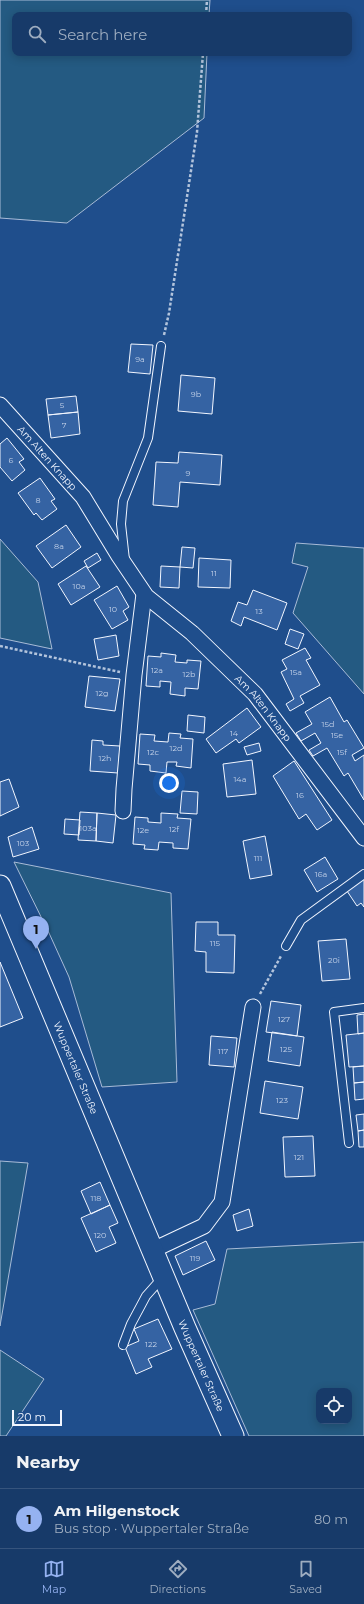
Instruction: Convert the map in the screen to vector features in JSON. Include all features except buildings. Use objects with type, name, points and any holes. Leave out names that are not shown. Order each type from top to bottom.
[{"type":"main road","name":"Wuppertaler Straße","points":[[0,886],[233,1436]]},
{"type":"street","name":"Am Alten Knapp","points":[[0,405],[83,497],[144,594],[192,633],[254,694],[364,838]]},
{"type":"street","points":[[124,811],[124,789],[134,676],[144,594]]},
{"type":"street","points":[[153,1250],[204,1226],[222,1202],[254,1007]]},
{"type":"lane","points":[[125,566],[121,524],[123,501],[148,438],[161,346]]},
{"type":"lane","points":[[286,946],[301,920],[364,874]]},
{"type":"lane","points":[[349,1143],[334,1012],[364,1008]]},
{"type":"lane","points":[[123,1345],[131,1324],[146,1296],[164,1276]]},
{"type":"path","points":[[206,12],[207,0]]},
{"type":"path","points":[[161,346],[170,313],[197,132],[203,56]]},
{"type":"path","points":[[0,646],[134,676]]},
{"type":"path","points":[[254,1007],[286,946]]},
{"type":"shaded area","points":[[0,0],[210,0],[209,12],[12,12],[12,56],[207,56],[204,118],[67,223],[0,218]]},
{"type":"shaded area","points":[[0,539],[38,582],[52,649],[0,638]]},
{"type":"shaded area","points":[[296,543],[364,548],[364,694],[293,613],[308,567],[292,563]]},
{"type":"shaded area","points":[[14,862],[171,893],[177,1082],[102,1087],[69,977]]},
{"type":"shaded area","points":[[0,1161],[28,1163],[0,1326]]},
{"type":"shaded area","points":[[364,1242],[364,1436],[249,1436],[193,1310],[215,1304],[227,1249]]},
{"type":"shaded area","points":[[0,1350],[44,1379],[6,1436],[0,1436]]},
{"type":"place","name":"Am Hilgenstock","points":[[36,949]]}]
